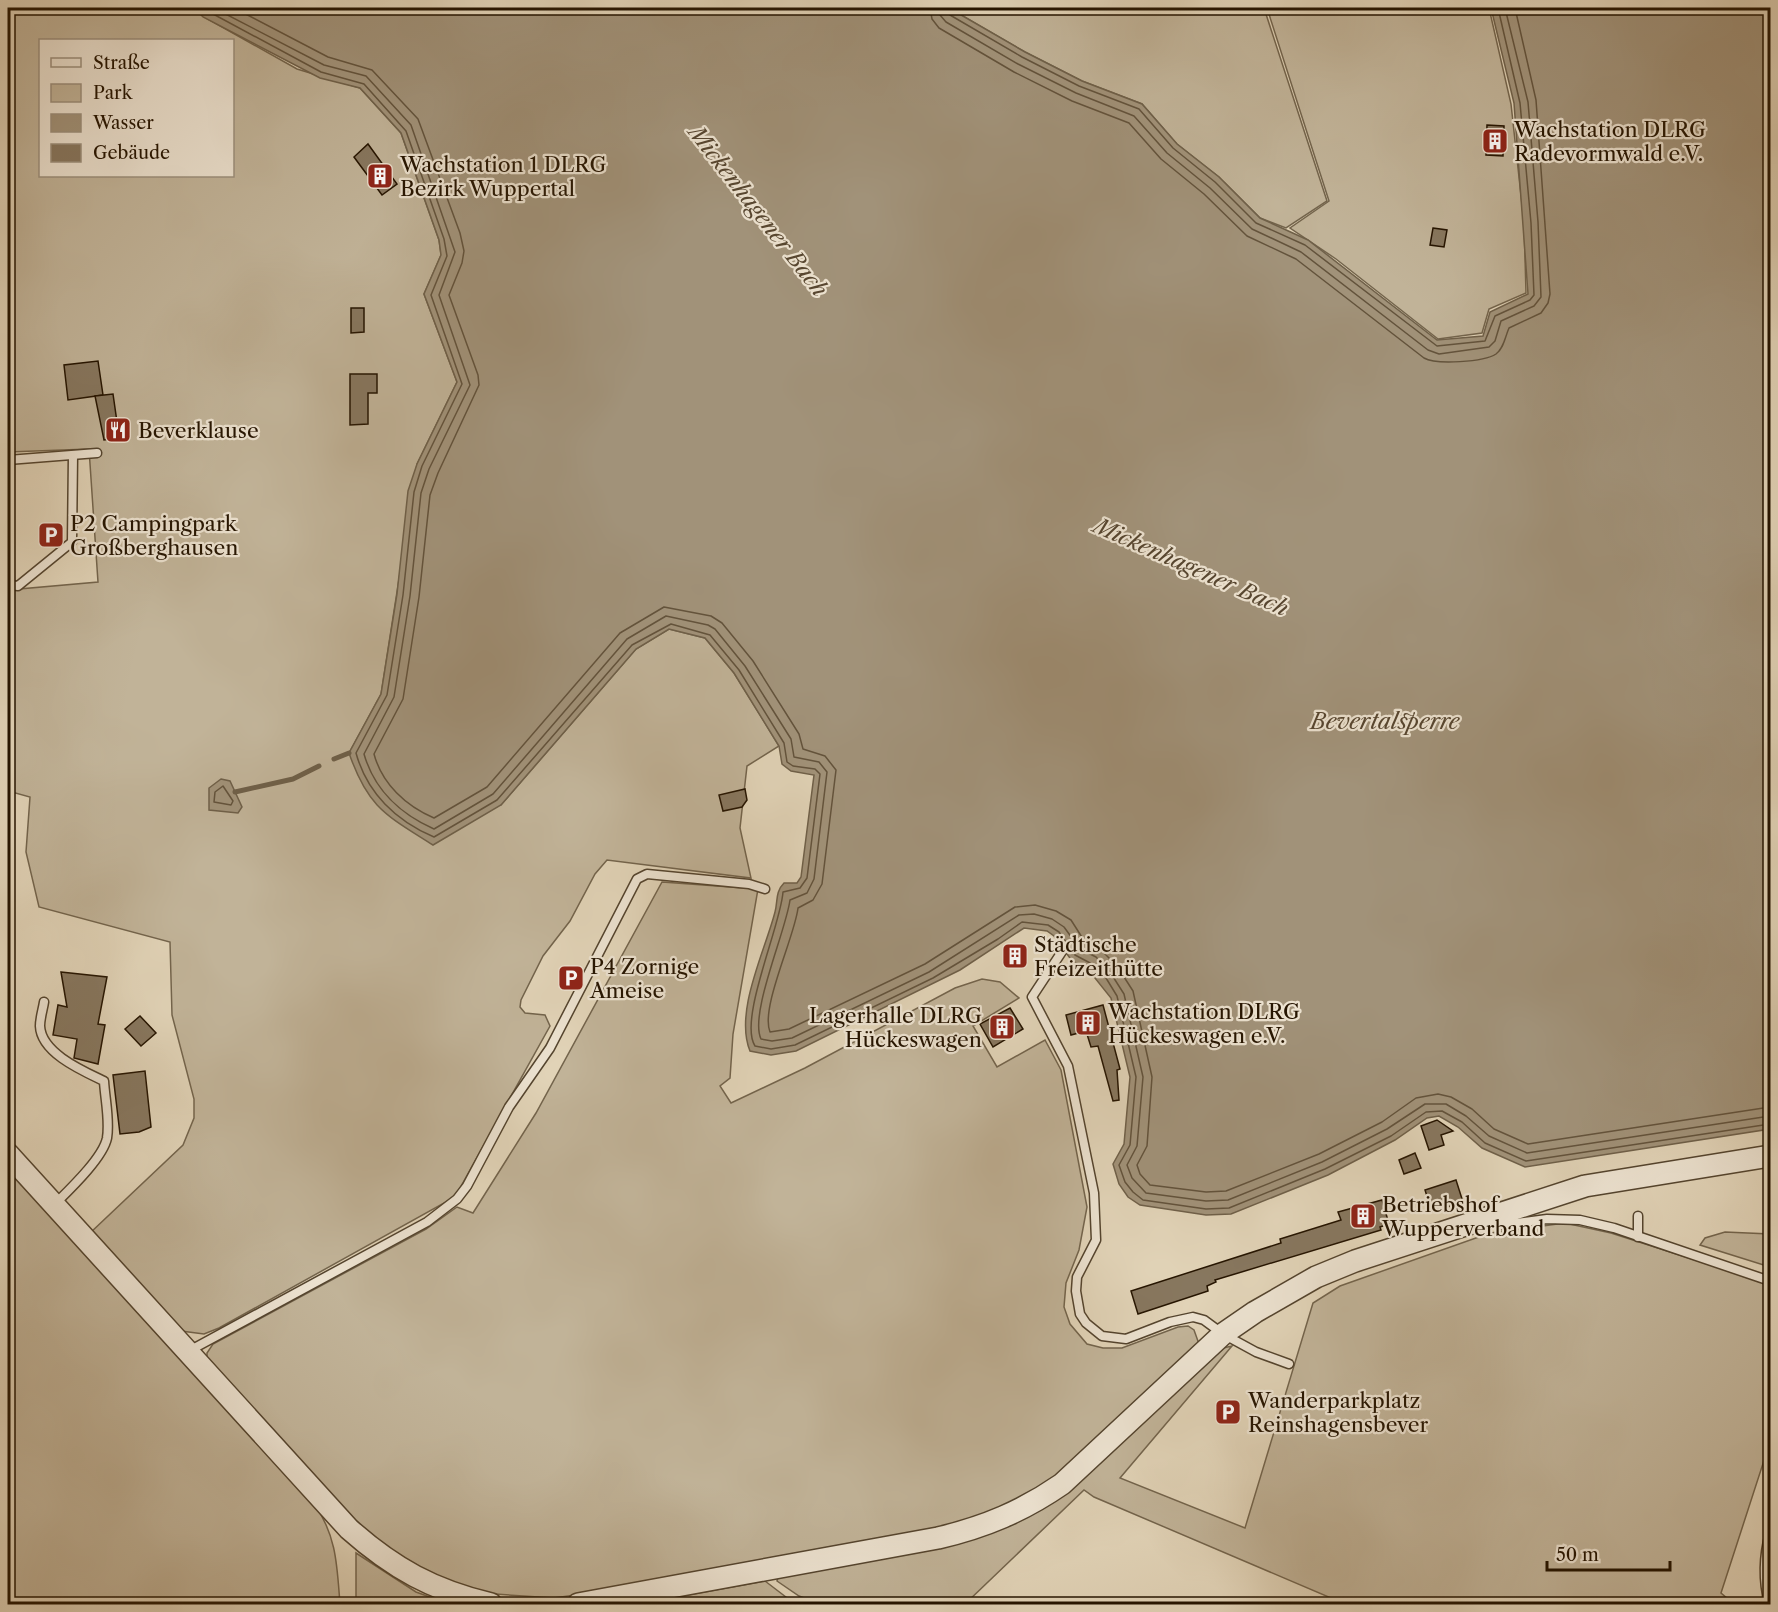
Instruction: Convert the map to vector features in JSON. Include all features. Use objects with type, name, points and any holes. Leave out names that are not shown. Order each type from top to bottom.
[{"type":"street","points":[[8,1154],[273,1448],[363,1542],[402,1571],[435,1588],[491,1605]]},
{"type":"street","points":[[578,1605],[977,1529],[1033,1504],[1062,1484],[1223,1334],[1255,1312],[1316,1277],[1585,1186],[1770,1156]]},
{"type":"lane","points":[[8,460],[97,453]]},
{"type":"lane","points":[[8,585],[18,586],[72,542],[73,455]]},
{"type":"lane","points":[[187,1353],[427,1222],[457,1199],[476,1171],[509,1107],[550,1048],[637,879],[647,874],[749,884],[765,889]]},
{"type":"lane","points":[[1063,950],[1032,997],[1068,1066],[1095,1201],[1095,1240],[1077,1277],[1076,1292],[1080,1314],[1094,1331],[1114,1339],[1139,1336],[1170,1322],[1193,1317],[1204,1320],[1223,1334],[1256,1352],[1289,1364]]},
{"type":"lane","points":[[44,1002],[40,1028],[50,1046],[64,1062],[104,1081],[107,1114],[107,1138],[102,1150],[54,1205]]},
{"type":"lane","points":[[1491,1216],[1500,1225],[1547,1219],[1580,1220],[1770,1281]]},
{"type":"lane","points":[[1638,1216],[1638,1237]]},
{"type":"lane","points":[[1769,1605],[1764,1575],[1765,1555],[1770,1533]]},
{"type":"green space","points":[[8,8],[194,8],[204,17],[297,69],[360,88],[401,133],[439,240],[441,255],[424,294],[457,382],[417,464],[381,694],[349,753],[501,805],[636,649],[669,629],[705,638],[734,673],[779,746],[747,766],[740,828],[751,878],[607,860],[595,874],[570,921],[543,956],[521,1000],[520,1007],[525,1013],[545,1015],[550,1026],[455,1197],[219,1328],[204,1334],[181,1331],[89,1234],[183,1145],[194,1118],[194,1099],[172,1015],[170,942],[39,907],[26,852],[30,797],[8,791],[8,590],[98,582],[89,449],[8,452]]},
{"type":"green space","points":[[949,8],[1264,8],[1327,201],[1286,228],[1260,218],[1219,177],[1177,144],[1142,104],[1082,81],[1025,52]]},
{"type":"green space","points":[[1267,8],[1489,8],[1511,104],[1524,223],[1526,293],[1489,309],[1482,333],[1438,339],[1336,259],[1290,228],[1329,201]]},
{"type":"green space","points":[[662,882],[758,889],[733,1034],[730,1078],[720,1086],[731,1103],[805,1068],[955,988],[982,979],[1000,982],[1019,998],[973,1026],[997,1067],[1045,1040],[1061,1070],[1087,1207],[1079,1250],[1066,1283],[1064,1307],[1070,1324],[1087,1344],[1103,1348],[1122,1348],[1178,1327],[1188,1326],[1194,1330],[1199,1344],[1039,1491],[946,1529],[639,1586],[554,1598],[465,1592],[431,1577],[368,1537],[207,1361],[207,1353],[213,1344],[426,1229],[457,1207],[473,1213],[536,1113]]},
{"type":"green space","points":[[8,1165],[315,1505],[332,1541],[337,1565],[340,1604],[8,1604]]},
{"type":"green space","points":[[1565,1223],[1611,1233],[1770,1284],[1768,1348],[1770,1442],[1721,1593],[1734,1604],[1345,1604],[1094,1497],[1084,1490],[965,1604],[820,1604],[799,1596],[777,1581],[778,1577],[1013,1522],[1219,1349],[1232,1346],[1120,1478],[1245,1528],[1313,1303],[1340,1286],[1490,1233]]},
{"type":"green space","points":[[1725,1232],[1770,1234],[1770,1267],[1700,1245],[1705,1238]]},
{"type":"green space","points":[[356,1553],[416,1592],[449,1604],[356,1604]]},
{"type":"green space","points":[[765,1581],[795,1604],[638,1604]]},
{"type":"water","name":"Bevertalsperre","points":[[194,8],[949,8],[1025,52],[1082,81],[1142,104],[1177,144],[1219,177],[1260,218],[1308,240],[1437,340],[1483,336],[1490,312],[1528,294],[1514,103],[1491,8],[1770,8],[1770,1129],[1525,1167],[1482,1148],[1458,1127],[1439,1116],[1427,1118],[1395,1140],[1328,1175],[1231,1214],[1206,1215],[1140,1205],[1128,1197],[1119,1184],[1113,1164],[1124,1144],[1130,1077],[1111,998],[1087,968],[1072,961],[1054,936],[1047,931],[1024,928],[960,970],[796,1051],[771,1055],[750,1051],[746,1035],[748,1000],[775,912],[779,890],[784,883],[797,883],[801,877],[814,775],[791,771],[782,764],[779,746],[734,673],[705,638],[669,629],[636,649],[501,805],[433,845],[403,826],[380,808],[372,798],[356,772],[349,753],[381,694],[397,594],[408,491],[417,464],[457,382],[424,294],[441,255],[439,240],[401,133],[360,88],[320,78],[203,17]]},
{"type":"water","points":[[221,779],[230,781],[242,807],[238,813],[209,810],[209,788]]},
{"type":"building","name":"Wachstation DLRG Radevormwald e.V.","points":[[1487,125],[1504,126],[1503,156],[1486,155]]},
{"type":"building","name":"Wachstation 1 DLRG Bezirk Wuppertal","points":[[368,144],[397,184],[382,195],[354,157]]},
{"type":"building","points":[[1433,228],[1447,230],[1444,247],[1430,245]]},
{"type":"building","points":[[351,308],[364,308],[364,332],[351,333]]},
{"type":"building","points":[[98,361],[103,395],[68,400],[64,365]]},
{"type":"building","points":[[350,374],[377,374],[377,393],[368,393],[368,424],[350,425]]},
{"type":"building","points":[[113,394],[117,422],[126,421],[128,437],[104,440],[95,396]]},
{"type":"building","points":[[745,789],[747,800],[742,807],[723,811],[719,795]]},
{"type":"building","points":[[61,972],[107,977],[98,1024],[105,1025],[98,1064],[74,1058],[77,1039],[53,1035],[58,1005],[67,1007]]},
{"type":"building","name":"Wachstation DLRG Hückeswagen e.V.","points":[[1103,1005],[1120,1069],[1117,1070],[1119,1100],[1113,1101],[1098,1046],[1091,1047],[1086,1031],[1071,1035],[1066,1015]]},
{"type":"building","name":"Lagerhalle DLRG Hückeswagen","points":[[1010,1008],[1023,1029],[993,1047],[980,1024]]},
{"type":"building","points":[[140,1016],[156,1033],[141,1046],[125,1029]]},
{"type":"building","points":[[145,1071],[151,1127],[139,1132],[120,1134],[113,1075]]},
{"type":"building","points":[[1437,1120],[1453,1131],[1441,1135],[1444,1145],[1429,1150],[1421,1126]]},
{"type":"building","points":[[1415,1153],[1421,1168],[1404,1174],[1399,1160]]},
{"type":"building","points":[[1456,1180],[1463,1202],[1432,1212],[1425,1190]]},
{"type":"building","points":[[1382,1200],[1389,1224],[1380,1227],[1381,1230],[1215,1280],[1216,1282],[1207,1286],[1208,1291],[1138,1314],[1131,1291],[1281,1243],[1280,1239],[1341,1220],[1338,1212]]},
{"type":"waterway","points":[[334,759],[349,753]]},
{"type":"waterway","points":[[235,792],[293,779],[319,766]]},
{"type":"place","name":"Wachstation DLRG Radevormwald e.V.","points":[[1495,141]]},
{"type":"place","name":"Wachstation 1 DLRG Bezirk Wuppertal","points":[[380,176]]},
{"type":"place","name":"Beverklause","points":[[118,430]]},
{"type":"place","name":"P2 Campingpark Großberghausen","points":[[51,535]]},
{"type":"place","name":"Städtische Freizeithütte","points":[[1015,956]]},
{"type":"place","name":"P4 Zornige Ameise","points":[[571,978]]},
{"type":"place","name":"Wachstation DLRG Hückeswagen e.V.","points":[[1088,1023]]},
{"type":"place","name":"Lagerhalle DLRG Hückeswagen","points":[[1002,1027]]},
{"type":"place","name":"Betriebshof Wupperverband","points":[[1363,1216]]},
{"type":"place","name":"Wanderparkplatz Reinshagensbever","points":[[1228,1412]]},
{"type":"water label","name":"Mickenhagener Bach","points":[[758,211]]},
{"type":"water label","name":"Mickenhagener Bach","points":[[1191,567]]}]
